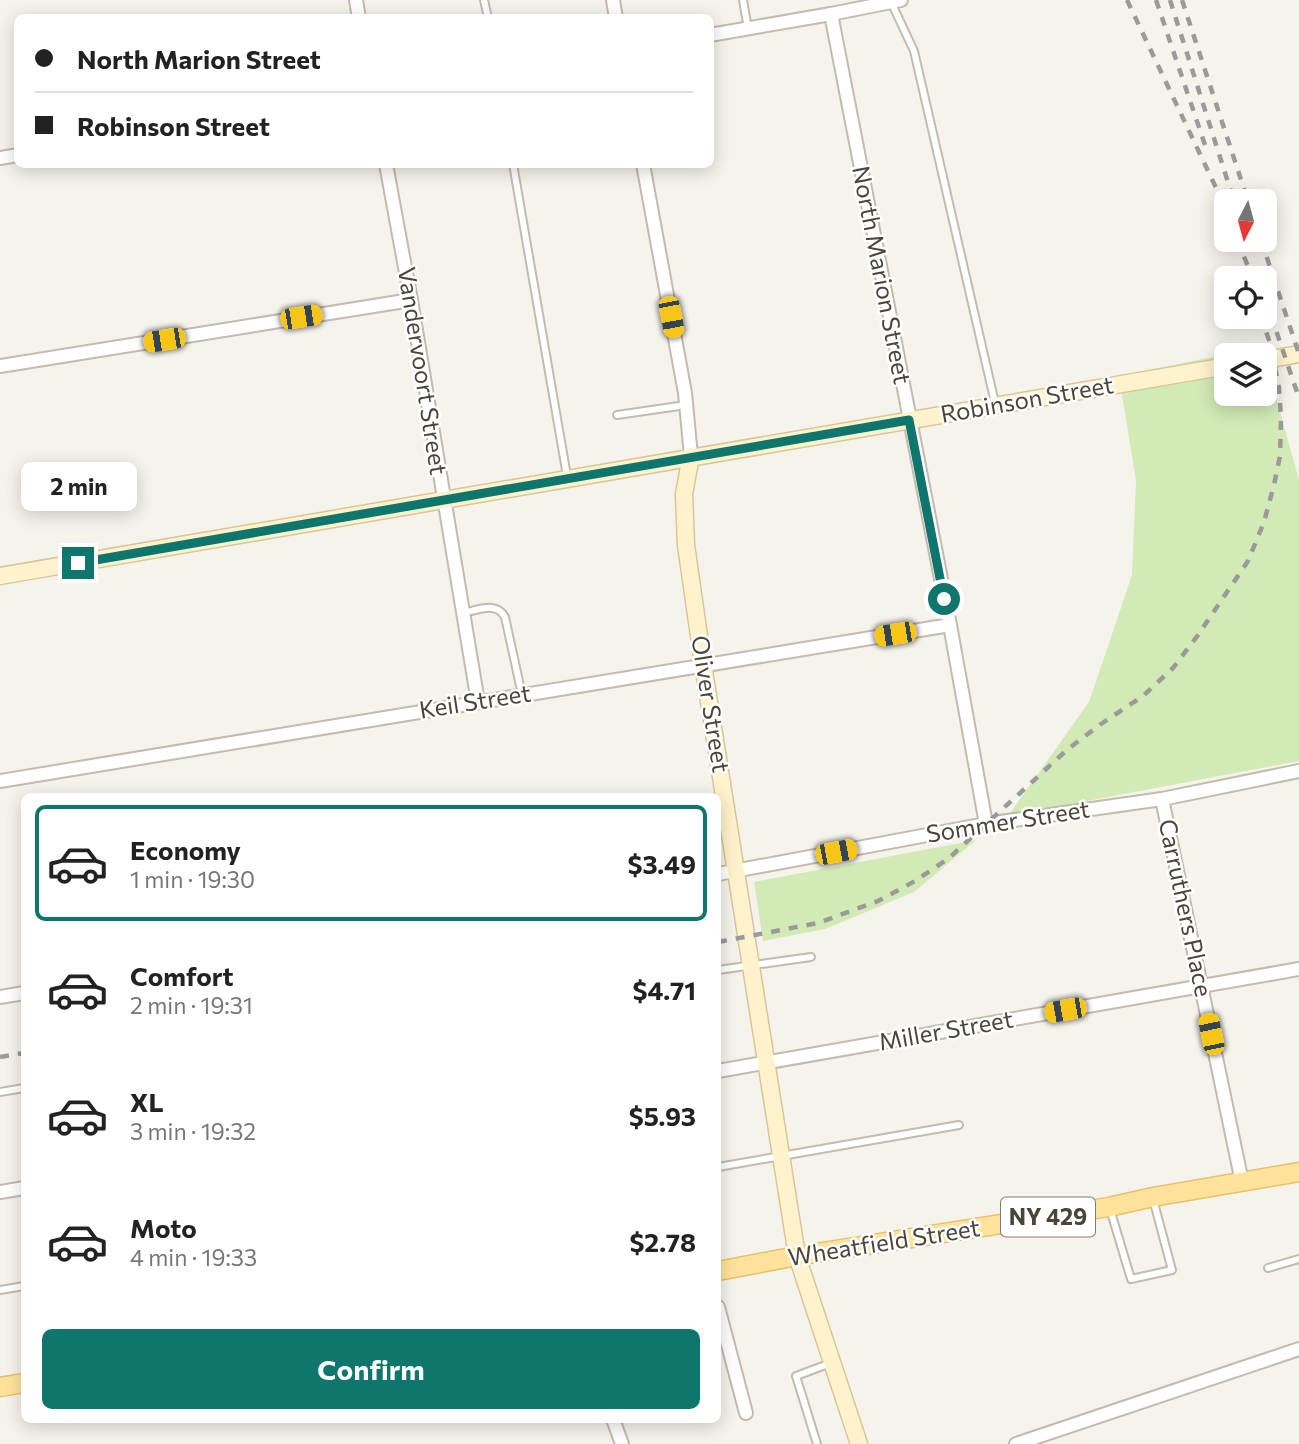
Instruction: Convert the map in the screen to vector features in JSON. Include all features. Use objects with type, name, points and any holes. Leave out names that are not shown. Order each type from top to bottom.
[{"type":"main road","name":"Wheatfield Street","points":[[721,1270],[1109,1207],[1299,1172]]},
{"type":"main road","points":[[0,1387],[21,1383]]},
{"type":"street","points":[[714,34],[896,1]]},
{"type":"street","name":"North Marion Street","points":[[831,14],[986,824]]},
{"type":"street","name":"Vandervoort Street","points":[[387,168],[478,702]]},
{"type":"street","name":"Oliver Street","points":[[644,168],[686,404],[691,456],[684,494],[686,545],[797,1256],[859,1444]]},
{"type":"street","points":[[0,366],[411,300]]},
{"type":"street","points":[[1277,358],[1299,354]]},
{"type":"street","name":"Robinson Street","points":[[0,576],[1214,368]]},
{"type":"street","name":"Keil Street","points":[[0,782],[950,625]]},
{"type":"street","name":"Sommer Street","points":[[721,874],[986,824],[1162,799],[1299,771]]},
{"type":"street","name":"Carruthers Place","points":[[1162,799],[1242,1182]]},
{"type":"street","name":"Miller Street","points":[[721,1070],[1299,969]]},
{"type":"street","points":[[0,997],[21,994]]},
{"type":"street","points":[[0,1192],[21,1188]]},
{"type":"street","points":[[721,1318],[747,1413]]},
{"type":"street","points":[[1016,1444],[1299,1349]]},
{"type":"street","points":[[614,1423],[622,1444]]},
{"type":"lane","points":[[743,0],[748,29]]},
{"type":"lane","points":[[896,1],[914,51],[995,405]]},
{"type":"lane","points":[[514,168],[568,479]]},
{"type":"lane","points":[[617,415],[686,404]]},
{"type":"lane","points":[[463,613],[492,607],[501,610],[505,617],[522,695]]},
{"type":"lane","points":[[721,970],[811,957]]},
{"type":"lane","points":[[0,1092],[21,1088]]},
{"type":"lane","points":[[721,1166],[959,1125]]},
{"type":"lane","points":[[1109,1207],[1131,1279],[1172,1270],[1153,1197]]},
{"type":"lane","points":[[1268,1268],[1299,1259]]},
{"type":"lane","points":[[0,1290],[21,1286]]},
{"type":"lane","points":[[817,1444],[796,1376],[833,1363]]},
{"type":"green space","points":[[1214,357],[1214,406],[1277,406],[1277,401],[1299,480],[1299,761],[1008,816],[1089,702],[1132,575],[1136,481],[1119,376]]},
{"type":"green space","points":[[976,840],[914,892],[825,929],[763,941],[754,882]]},
{"type":"railway","points":[[1127,0],[1217,189]]},
{"type":"railway","points":[[1156,0],[1205,145]]},
{"type":"railway","points":[[1170,0],[1230,189]]},
{"type":"railway","points":[[1182,0],[1244,189]]},
{"type":"railway","points":[[1242,252],[1248,266]]},
{"type":"railway","points":[[1265,252],[1299,354]]},
{"type":"railway","points":[[721,941],[818,923],[878,901],[915,881],[949,858],[1068,749],[1143,696],[1173,668],[1248,561],[1264,522],[1280,456],[1281,418],[1279,388],[1265,329]]},
{"type":"railway","points":[[1276,329],[1299,398]]},
{"type":"railway","points":[[0,1057],[21,1054]]},
{"type":"route","points":[[78,563],[909,420],[944,599]]}]
